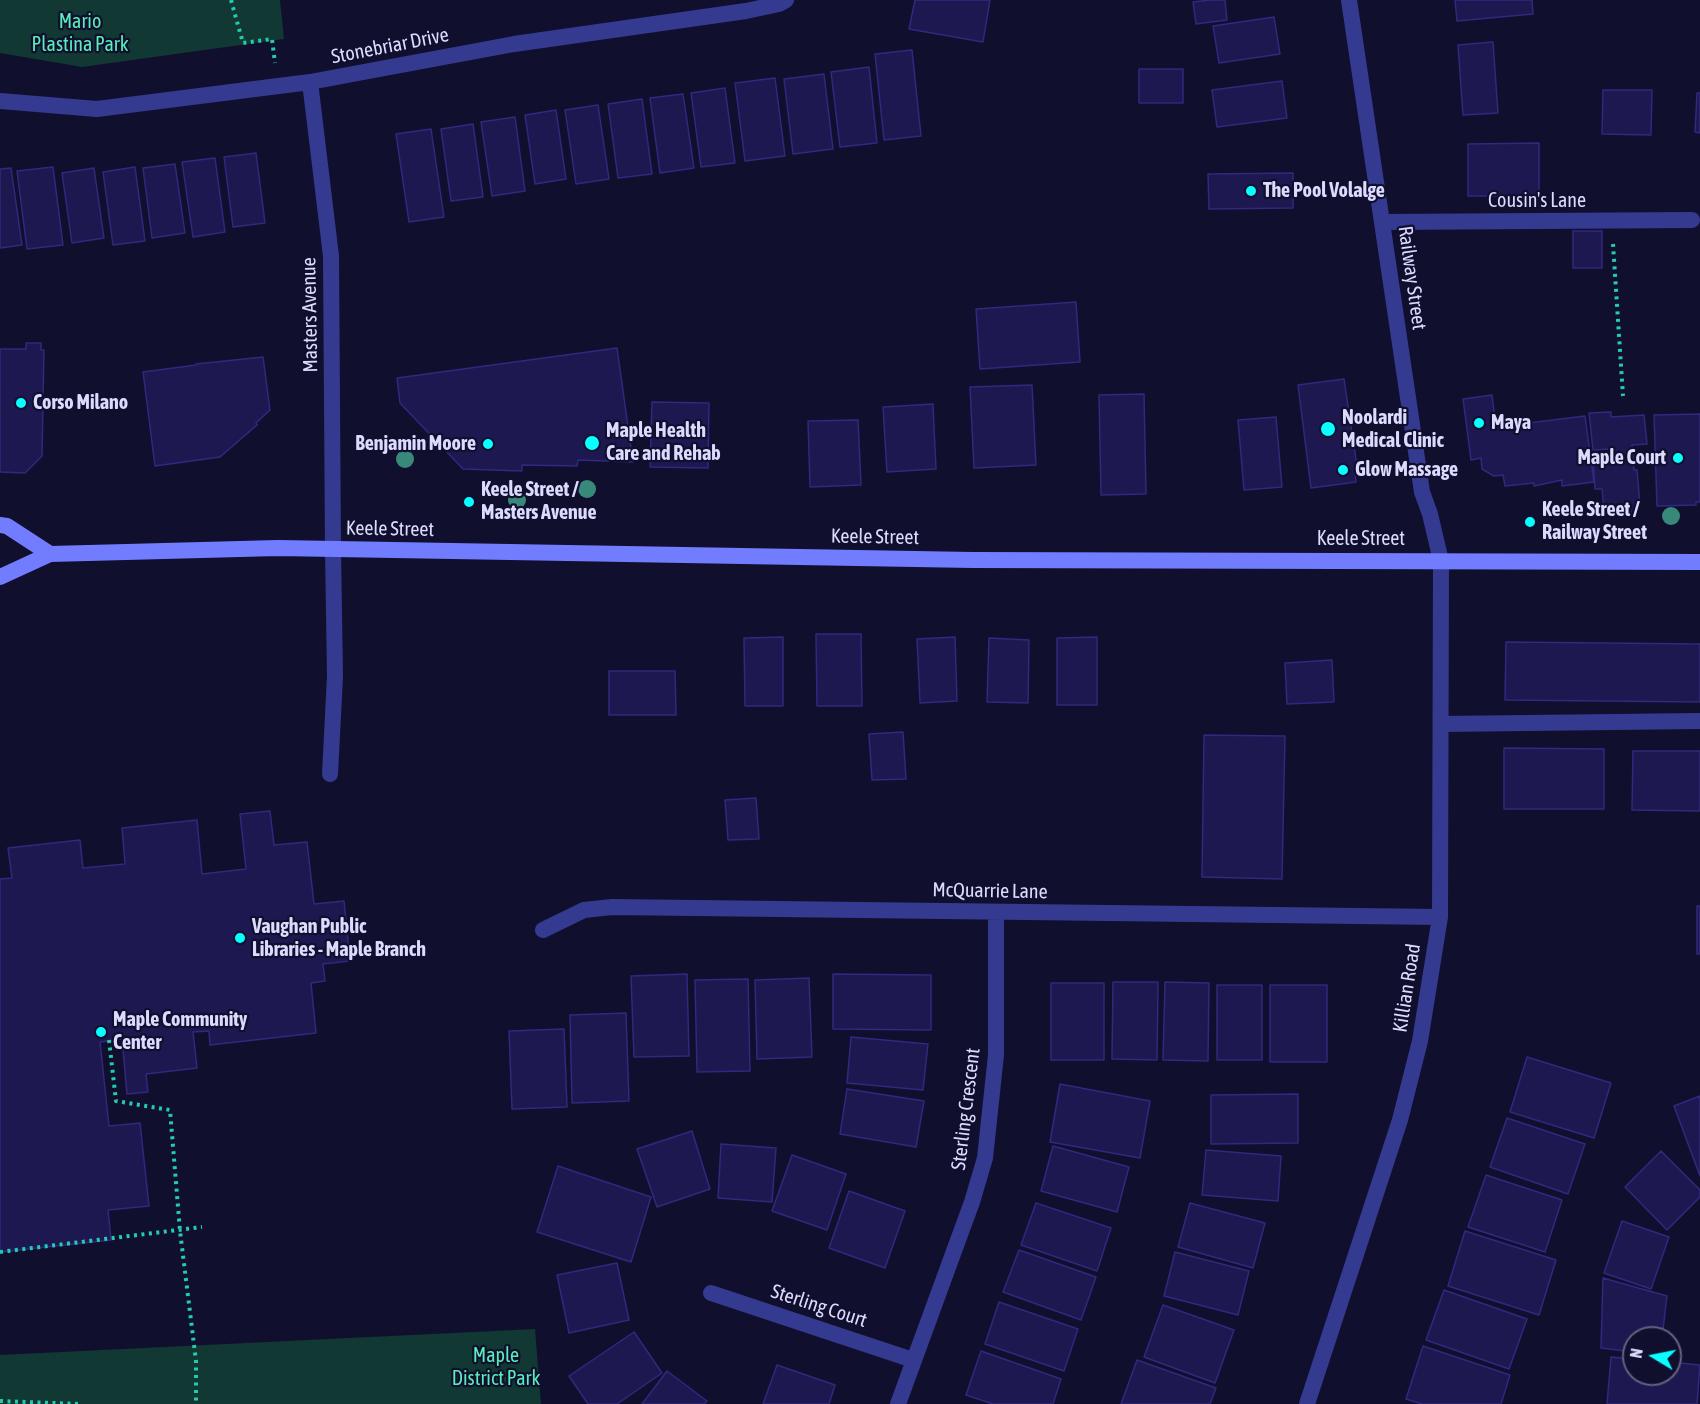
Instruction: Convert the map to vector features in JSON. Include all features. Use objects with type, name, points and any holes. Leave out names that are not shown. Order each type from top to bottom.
[{"type":"main road","points":[[0,525],[7,526],[50,554]]},
{"type":"main road","name":"Keele Street","points":[[0,577],[50,554],[333,549],[973,560],[1700,562]]},
{"type":"street","name":"Stonebriar Drive","points":[[0,101],[97,109],[310,82],[514,44],[746,11],[779,4],[786,0]]},
{"type":"street","name":"Railway Street","points":[[1349,0],[1422,492],[1430,514],[1441,561]]},
{"type":"street","name":"Masters Avenue","points":[[310,82],[331,256],[335,676],[330,774]]},
{"type":"street","name":"Cousin's Lane","points":[[1383,222],[1692,220]]},
{"type":"street","name":"Killian Road","points":[[1307,1404],[1400,1120],[1420,1041],[1440,917],[1441,561]]},
{"type":"street","points":[[1441,724],[1700,721]]},
{"type":"street","name":"McQuarrie Lane","points":[[543,930],[584,910],[612,907],[1440,917]]},
{"type":"street","name":"Sterling Crescent","points":[[898,1404],[972,1202],[985,1158],[996,1055],[996,913]]},
{"type":"street","name":"Sterling Court","points":[[711,1293],[913,1360]]},
{"type":"path","points":[[231,0],[243,43],[272,39],[278,86]]},
{"type":"path","points":[[1612,221],[1623,396]]},
{"type":"path","points":[[109,1040],[116,1101],[170,1110],[180,1231],[196,1361],[196,1404]]},
{"type":"path","points":[[0,1252],[202,1227]]},
{"type":"path","points":[[0,1401],[79,1404]]},
{"type":"green space","name":"Mario Plastina Park","points":[[0,0],[280,0],[284,39],[82,67],[0,53]]},
{"type":"green space","name":"Maple District Park","points":[[535,1329],[541,1404],[0,1404],[0,1355]]},
{"type":"building","points":[[915,0],[990,0],[983,42],[909,29]]},
{"type":"building","points":[[1225,0],[1227,20],[1196,24],[1193,2]]},
{"type":"building","points":[[1455,0],[1532,0],[1533,14],[1457,21]]},
{"type":"building","points":[[1274,17],[1280,54],[1219,63],[1213,26]]},
{"type":"building","points":[[1493,42],[1498,113],[1463,115],[1458,45]]},
{"type":"building","points":[[912,50],[921,136],[884,140],[875,54]]},
{"type":"building","points":[[869,67],[877,143],[840,147],[831,72]]},
{"type":"building","points":[[1139,69],[1183,69],[1183,103],[1139,103]]},
{"type":"building","points":[[824,74],[833,149],[793,154],[784,79]]},
{"type":"building","points":[[775,78],[785,156],[745,161],[735,83]]},
{"type":"building","points":[[1282,81],[1287,118],[1217,127],[1212,90]]},
{"type":"building","points":[[725,88],[735,163],[701,167],[691,93]]},
{"type":"building","points":[[1603,90],[1652,90],[1651,135],[1602,134]]},
{"type":"building","points":[[1697,93],[1700,93],[1700,133],[1695,132]]},
{"type":"building","points":[[683,94],[694,168],[660,173],[650,98]]},
{"type":"building","points":[[642,99],[652,174],[618,178],[608,104]]},
{"type":"building","points":[[598,105],[609,179],[576,184],[565,110]]},
{"type":"building","points":[[556,110],[566,179],[535,184],[525,115]]},
{"type":"building","points":[[515,117],[525,191],[492,196],[481,122]]},
{"type":"building","points":[[473,124],[483,197],[451,201],[441,129]]},
{"type":"building","points":[[431,129],[444,217],[409,222],[396,134]]},
{"type":"building","points":[[1539,143],[1539,196],[1468,196],[1468,144]]},
{"type":"building","points":[[256,153],[265,223],[233,227],[224,157]]},
{"type":"building","points":[[215,158],[225,232],[193,237],[182,162]]},
{"type":"building","points":[[175,164],[185,233],[152,238],[143,168]]},
{"type":"building","points":[[53,167],[63,245],[27,249],[17,171]]},
{"type":"building","points":[[135,167],[145,241],[113,245],[103,172]]},
{"type":"building","points":[[11,168],[22,245],[0,248],[0,169]]},
{"type":"building","points":[[94,168],[104,238],[72,243],[62,173]]},
{"type":"building","name":"The Pool Volalge","points":[[1293,173],[1293,208],[1209,209],[1208,174]]},
{"type":"building","points":[[1573,231],[1602,231],[1602,268],[1573,268]]},
{"type":"building","points":[[1076,302],[1080,362],[980,369],[976,309]]},
{"type":"building","name":"Corso Milano","points":[[26,343],[41,343],[41,350],[44,350],[42,456],[25,473],[0,472],[0,349],[26,349]]},
{"type":"building","points":[[617,348],[633,462],[578,460],[577,466],[522,465],[522,471],[463,469],[400,403],[397,378]]},
{"type":"building","points":[[263,357],[270,410],[256,423],[257,425],[220,457],[155,466],[143,372]]},
{"type":"building","name":"Noolardi Medical Clinic","points":[[1344,379],[1358,473],[1355,473],[1356,482],[1311,488],[1298,385]]},
{"type":"building","points":[[1032,385],[1036,465],[974,468],[970,387]]},
{"type":"building","points":[[1144,394],[1146,494],[1101,495],[1099,395]]},
{"type":"building","points":[[1492,395],[1496,427],[1585,416],[1594,482],[1562,486],[1562,480],[1534,486],[1534,483],[1505,486],[1503,475],[1494,476],[1482,469],[1481,458],[1471,460],[1463,399]]},
{"type":"building","points":[[652,402],[709,403],[708,468],[650,467]]},
{"type":"building","points":[[933,404],[936,469],[887,472],[883,407]]},
{"type":"building","points":[[1611,412],[1611,417],[1644,415],[1647,444],[1632,445],[1640,505],[1635,505],[1636,512],[1608,514],[1608,508],[1604,509],[1602,489],[1595,489],[1593,458],[1609,457],[1609,449],[1593,450],[1589,413]]},
{"type":"building","name":"Maple Court","points":[[1700,414],[1700,502],[1696,502],[1696,505],[1657,506],[1654,415]]},
{"type":"building","points":[[1276,417],[1282,487],[1244,490],[1238,420]]},
{"type":"building","points":[[858,420],[861,485],[810,487],[808,421]]},
{"type":"building","points":[[816,634],[861,634],[862,706],[817,706]]},
{"type":"building","points":[[783,637],[783,706],[745,706],[744,638]]},
{"type":"building","points":[[955,637],[957,701],[920,703],[917,639]]},
{"type":"building","points":[[1097,637],[1097,705],[1057,705],[1057,638]]},
{"type":"building","points":[[989,638],[1029,640],[1028,703],[987,702]]},
{"type":"building","points":[[1506,642],[1700,644],[1700,702],[1505,700]]},
{"type":"building","points":[[1332,660],[1334,702],[1287,704],[1285,663]]},
{"type":"building","points":[[609,671],[675,671],[676,715],[609,715]]},
{"type":"building","points":[[903,732],[906,779],[872,780],[869,734]]},
{"type":"building","points":[[1204,735],[1285,736],[1282,879],[1202,877]]},
{"type":"building","points":[[1504,748],[1604,749],[1604,809],[1504,809]]},
{"type":"building","points":[[1633,751],[1700,751],[1700,811],[1632,810]]},
{"type":"building","points":[[756,798],[759,839],[728,840],[725,800]]},
{"type":"building","name":"Maple Community Center","points":[[270,811],[274,845],[307,842],[314,904],[344,901],[350,961],[323,964],[325,981],[311,983],[316,1033],[210,1045],[209,1031],[193,1032],[197,1068],[146,1074],[148,1092],[127,1094],[122,1039],[100,1042],[109,1126],[140,1123],[149,1206],[108,1210],[111,1240],[0,1252],[0,879],[12,878],[8,848],[80,840],[83,868],[125,864],[122,828],[197,820],[202,874],[246,869],[240,814]]},
{"type":"building","points":[[1697,906],[1700,906],[1700,954],[1697,954]]},
{"type":"building","points":[[687,974],[689,1056],[634,1057],[631,976]]},
{"type":"building","points":[[833,974],[931,975],[931,1030],[833,1029]]},
{"type":"building","points":[[809,978],[812,1057],[757,1059],[755,980]]},
{"type":"building","points":[[748,979],[750,1071],[697,1072],[695,980]]},
{"type":"building","points":[[1113,982],[1158,982],[1157,1060],[1112,1059]]},
{"type":"building","points":[[1165,982],[1209,983],[1208,1061],[1163,1060]]},
{"type":"building","points":[[1051,983],[1104,983],[1104,1060],[1051,1060]]},
{"type":"building","points":[[1217,985],[1262,985],[1262,1060],[1217,1060]]},
{"type":"building","points":[[1270,985],[1327,985],[1327,1062],[1270,1062]]},
{"type":"building","points":[[626,1013],[629,1101],[572,1103],[570,1015]]},
{"type":"building","points":[[564,1029],[567,1107],[512,1109],[509,1031]]},
{"type":"building","points":[[851,1037],[928,1044],[923,1090],[847,1083]]},
{"type":"building","points":[[1527,1057],[1611,1083],[1594,1138],[1510,1112]]},
{"type":"building","points":[[1060,1084],[1150,1101],[1140,1158],[1050,1142]]},
{"type":"building","points":[[847,1089],[924,1101],[916,1147],[840,1134]]},
{"type":"building","points":[[1298,1094],[1298,1143],[1211,1144],[1211,1095]]},
{"type":"building","points":[[1700,1096],[1700,1176],[1674,1106]]},
{"type":"building","points":[[1507,1118],[1585,1144],[1568,1194],[1490,1167]]},
{"type":"building","points":[[692,1131],[710,1189],[657,1207],[637,1149]]},
{"type":"building","points":[[721,1144],[776,1148],[772,1202],[718,1198]]},
{"type":"building","points":[[1053,1146],[1129,1167],[1117,1212],[1041,1191]]},
{"type":"building","points":[[1206,1150],[1281,1156],[1278,1201],[1202,1195]]},
{"type":"building","points":[[1661,1151],[1700,1190],[1700,1197],[1667,1230],[1625,1187]]},
{"type":"building","points":[[792,1155],[846,1174],[827,1230],[772,1211]]},
{"type":"building","points":[[558,1166],[651,1197],[631,1262],[537,1232]]},
{"type":"building","points":[[1486,1175],[1562,1200],[1545,1252],[1468,1227]]},
{"type":"building","points":[[849,1191],[905,1211],[885,1268],[829,1248]]},
{"type":"building","points":[[1036,1203],[1111,1228],[1097,1271],[1021,1245]]},
{"type":"building","points":[[1190,1203],[1265,1223],[1253,1268],[1178,1247]]},
{"type":"building","points":[[1622,1221],[1669,1237],[1651,1289],[1604,1273]]},
{"type":"building","points":[[1465,1231],[1556,1260],[1539,1315],[1448,1286]]},
{"type":"building","points":[[1019,1250],[1096,1277],[1081,1320],[1003,1292]]},
{"type":"building","points":[[1175,1252],[1249,1271],[1238,1315],[1164,1296]]},
{"type":"building","points":[[617,1263],[629,1320],[569,1333],[557,1275]]},
{"type":"building","points":[[1603,1278],[1667,1296],[1663,1326],[1622,1326],[1622,1351],[1601,1348]]},
{"type":"building","points":[[1444,1290],[1527,1319],[1509,1369],[1426,1340]]},
{"type":"building","points":[[999,1302],[1078,1329],[1064,1371],[985,1344]]},
{"type":"building","points":[[1163,1305],[1234,1330],[1215,1383],[1144,1357]]},
{"type":"building","points":[[634,1332],[662,1373],[617,1404],[588,1404],[569,1376]]},
{"type":"building","points":[[1423,1346],[1510,1375],[1501,1404],[1422,1404],[1406,1399]]},
{"type":"building","points":[[981,1351],[1061,1379],[1053,1404],[993,1404],[966,1395]]},
{"type":"building","points":[[1611,1357],[1622,1358],[1622,1386],[1682,1386],[1682,1363],[1700,1365],[1697,1404],[1607,1404]]},
{"type":"building","points":[[1137,1360],[1216,1388],[1210,1404],[1121,1404]]},
{"type":"building","points":[[777,1365],[835,1385],[829,1404],[763,1404]]},
{"type":"building","points":[[667,1371],[707,1401],[704,1404],[642,1404]]},
{"type":"place","name":"The Pool Volalge","points":[[1251,191]]},
{"type":"place","name":"Corso Milano","points":[[21,403]]},
{"type":"place","name":"Maya","points":[[1479,423]]},
{"type":"place","name":"Noolardi Medical Clinic","points":[[1328,429]]},
{"type":"place","name":"Maple Health Care and Rehab","points":[[592,443]]},
{"type":"place","name":"Benjamin Moore","points":[[488,444]]},
{"type":"place","name":"Maple Court","points":[[1678,458]]},
{"type":"place","name":"Glow Massage","points":[[1343,470]]},
{"type":"place","name":"Keele Street / Masters Avenue","points":[[469,502]]},
{"type":"place","name":"Keele Street / Railway Street","points":[[1530,522]]},
{"type":"place","name":"Vaughan Public Libraries - Maple Branch","points":[[240,938]]},
{"type":"place","name":"Maple Community Center","points":[[101,1032]]}]
